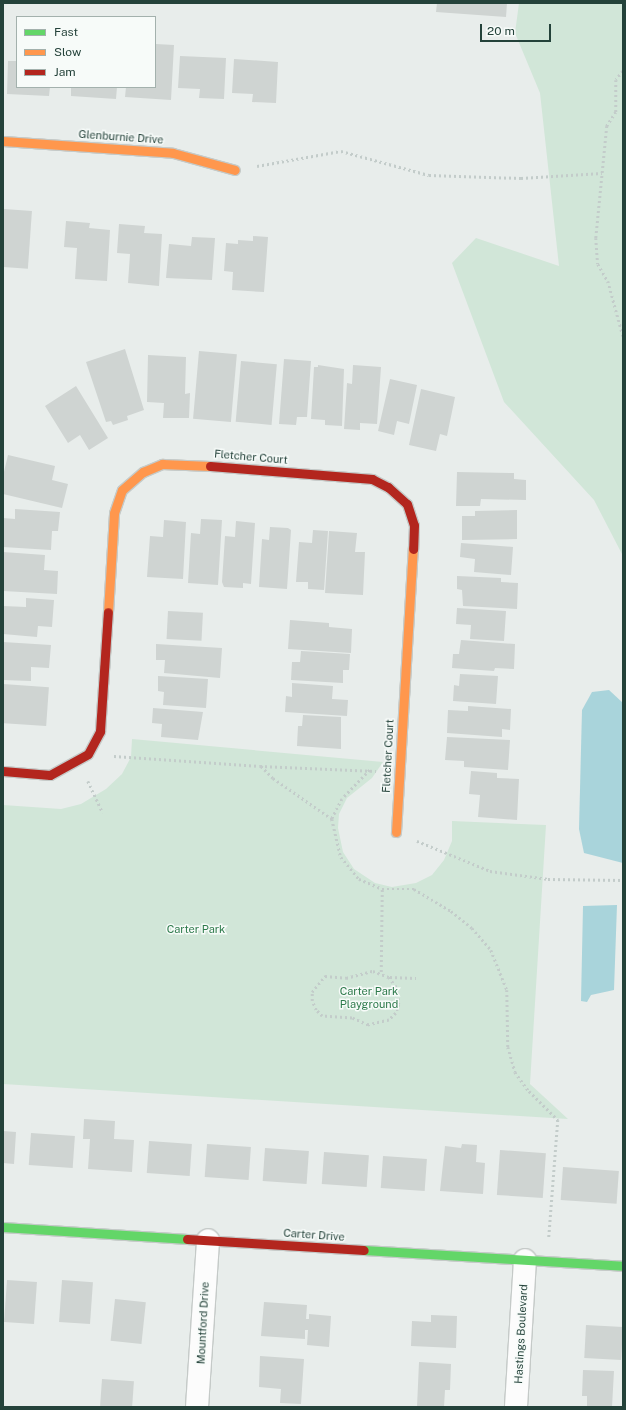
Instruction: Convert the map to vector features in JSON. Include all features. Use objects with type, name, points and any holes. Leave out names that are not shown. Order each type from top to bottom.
[{"type":"street","name":"Glenburnie Drive","points":[[3,141],[173,152],[235,170]]},
{"type":"street","name":"Fletcher Court","points":[[3,771],[50,775],[88,754],[100,731],[114,513],[122,490],[143,472],[162,464],[183,464],[372,479],[388,487],[407,504],[414,525],[398,771],[396,832]]},
{"type":"street","name":"Carter Drive","points":[[3,1227],[623,1266]]},
{"type":"street","name":"Mountford Drive","points":[[198,1407],[208,1240]]},
{"type":"street","name":"Hastings Boulevard","points":[[516,1407],[525,1260]]},
{"type":"path","points":[[623,71],[616,80],[616,112],[607,126],[596,238],[598,264],[608,281],[623,336]]},
{"type":"path","points":[[235,170],[341,150],[429,175],[521,178],[602,173]]},
{"type":"path","points":[[113,756],[260,766],[398,771]]},
{"type":"path","points":[[74,762],[92,787],[103,813]]},
{"type":"path","points":[[260,766],[273,778],[332,819]]},
{"type":"path","points":[[370,770],[342,799],[332,819],[336,843],[347,866],[359,878],[382,889],[414,889],[451,911],[472,928],[494,957],[508,990],[508,1047],[515,1072],[529,1090],[558,1120],[549,1244]]},
{"type":"path","points":[[396,832],[455,858],[490,871],[548,879],[623,880]]},
{"type":"path","points":[[381,972],[382,889]]},
{"type":"path","points":[[374,971],[381,972],[390,978],[397,988],[399,1004],[396,1013],[389,1020],[368,1025],[352,1018],[322,1016],[316,1010],[312,1001],[312,992],[325,976],[346,978],[374,971]]},
{"type":"path","points":[[390,978],[416,978]]},
{"type":"green space","points":[[519,3],[623,3],[623,556],[594,500],[504,402],[452,263],[476,238],[559,266],[540,93],[515,33]]},
{"type":"green space","name":"Carter Park","points":[[132,739],[383,762],[372,778],[347,798],[339,814],[338,828],[343,852],[354,869],[375,883],[392,887],[416,883],[432,875],[444,860],[452,841],[452,821],[546,825],[530,1084],[568,1119],[3,1084],[3,805],[61,809],[81,804],[106,789],[122,774],[131,757]]},
{"type":"water","points":[[609,690],[623,703],[623,863],[584,853],[579,829],[582,710],[592,692]]},
{"type":"water","points":[[617,905],[614,990],[591,995],[587,1002],[581,1001],[583,906]]},
{"type":"building","points":[[437,3],[507,3],[506,17],[436,12]]},
{"type":"building","points":[[156,44],[174,45],[171,100],[125,97],[126,88],[156,88]]},
{"type":"building","points":[[180,56],[226,58],[224,99],[199,98],[200,89],[178,88]]},
{"type":"building","points":[[234,59],[278,62],[276,103],[252,102],[253,94],[232,93]]},
{"type":"building","points":[[8,61],[16,61],[16,88],[50,88],[49,96],[7,94]]},
{"type":"building","points":[[71,88],[117,88],[116,99],[71,96]]},
{"type":"building","points":[[4,209],[32,211],[28,269],[3,267]]},
{"type":"building","points":[[66,221],[90,223],[89,228],[110,230],[107,281],[75,279],[77,248],[64,247]]},
{"type":"building","points":[[119,224],[145,226],[144,233],[162,234],[159,286],[128,283],[130,254],[117,253]]},
{"type":"building","points":[[253,236],[268,237],[264,292],[232,290],[233,272],[224,271],[226,243],[238,244],[238,240],[253,241]]},
{"type":"building","points":[[192,237],[215,238],[212,280],[166,278],[169,244],[191,246]]},
{"type":"building","points":[[125,349],[144,410],[127,416],[128,420],[113,425],[111,421],[106,422],[86,362]]},
{"type":"building","points":[[199,351],[237,354],[231,422],[193,419]]},
{"type":"building","points":[[148,355],[186,357],[185,394],[190,393],[189,418],[163,418],[164,403],[147,402]]},
{"type":"building","points":[[284,359],[311,361],[307,417],[297,417],[296,425],[279,424]]},
{"type":"building","points":[[241,361],[277,364],[272,425],[236,422]]},
{"type":"building","points":[[318,365],[344,369],[342,426],[325,425],[325,420],[311,419],[314,367],[318,367]]},
{"type":"building","points":[[353,365],[381,367],[377,424],[360,423],[360,430],[344,429],[347,383],[352,384]]},
{"type":"building","points":[[390,379],[417,385],[409,424],[397,421],[394,435],[378,431]]},
{"type":"building","points":[[76,386],[108,438],[89,450],[80,435],[68,443],[45,406]]},
{"type":"building","points":[[421,389],[455,397],[447,436],[440,434],[436,451],[409,445]]},
{"type":"building","points":[[8,455],[55,466],[52,480],[68,484],[62,508],[3,494],[3,476]]},
{"type":"building","points":[[457,472],[514,473],[514,479],[526,480],[526,500],[481,499],[480,506],[456,506]]},
{"type":"building","points":[[15,509],[60,512],[58,531],[52,531],[51,550],[3,547],[3,518],[15,519]]},
{"type":"building","points":[[517,510],[517,539],[462,540],[462,516],[475,516],[475,511]]},
{"type":"building","points":[[201,519],[222,520],[218,585],[188,583],[191,533],[200,534]]},
{"type":"building","points":[[164,520],[186,522],[183,579],[147,577],[150,536],[163,537]]},
{"type":"building","points":[[236,521],[255,523],[251,584],[243,583],[243,588],[224,587],[222,582],[225,536],[235,537]]},
{"type":"building","points":[[270,527],[288,528],[291,530],[287,589],[259,587],[262,539],[269,540]]},
{"type":"building","points":[[313,530],[328,531],[324,590],[308,589],[308,582],[296,582],[299,542],[312,543]]},
{"type":"building","points":[[329,531],[357,533],[355,552],[365,552],[363,595],[325,593]]},
{"type":"building","points":[[461,543],[513,547],[511,575],[474,572],[475,559],[460,557]]},
{"type":"building","points":[[3,552],[45,555],[44,570],[58,571],[57,594],[3,591]]},
{"type":"building","points":[[457,576],[501,578],[501,582],[518,583],[517,609],[463,606],[462,590],[457,589]]},
{"type":"building","points":[[26,598],[54,600],[52,627],[38,626],[37,637],[3,634],[3,606],[26,607]]},
{"type":"building","points":[[457,608],[506,611],[504,641],[470,639],[471,625],[456,624]]},
{"type":"building","points":[[168,611],[203,613],[201,641],[167,639]]},
{"type":"building","points":[[290,620],[329,623],[329,627],[352,629],[351,653],[288,649]]},
{"type":"building","points":[[461,640],[515,644],[514,669],[495,668],[494,671],[452,668],[453,654],[459,654]]},
{"type":"building","points":[[3,642],[51,645],[49,668],[31,667],[31,681],[3,680]]},
{"type":"building","points":[[156,644],[222,648],[220,678],[164,673],[165,660],[156,660]]},
{"type":"building","points":[[301,651],[350,654],[349,670],[343,670],[343,683],[291,680],[292,662],[300,662]]},
{"type":"building","points":[[460,674],[498,676],[496,704],[453,701],[454,685],[459,686]]},
{"type":"building","points":[[158,676],[208,679],[206,708],[163,705],[164,692],[158,691]]},
{"type":"building","points":[[292,683],[333,686],[332,699],[348,700],[347,716],[285,712],[286,696],[292,697]]},
{"type":"building","points":[[3,684],[49,687],[46,726],[3,723]]},
{"type":"building","points":[[468,706],[511,709],[510,730],[502,729],[502,737],[447,733],[448,710],[468,711]]},
{"type":"building","points":[[153,708],[203,712],[198,740],[161,737],[162,724],[152,723]]},
{"type":"building","points":[[303,715],[341,717],[341,749],[297,746],[298,726],[302,726]]},
{"type":"building","points":[[447,737],[510,740],[508,770],[464,767],[464,761],[445,760]]},
{"type":"building","points":[[471,771],[497,773],[497,778],[519,779],[517,820],[478,817],[480,795],[469,794]]},
{"type":"building","points":[[84,1119],[115,1121],[114,1139],[134,1140],[132,1172],[88,1169],[90,1139],[83,1139]]},
{"type":"building","points":[[3,1131],[16,1132],[14,1164],[3,1163]]},
{"type":"building","points":[[31,1133],[75,1136],[73,1168],[29,1165]]},
{"type":"building","points":[[149,1141],[192,1144],[190,1176],[147,1173]]},
{"type":"building","points":[[207,1144],[251,1147],[249,1180],[205,1177]]},
{"type":"building","points":[[462,1144],[477,1145],[476,1162],[485,1163],[483,1194],[440,1191],[445,1146],[461,1148]]},
{"type":"building","points":[[265,1148],[309,1151],[307,1184],[263,1181]]},
{"type":"building","points":[[500,1150],[546,1153],[543,1198],[497,1195]]},
{"type":"building","points":[[324,1152],[369,1155],[367,1187],[322,1184]]},
{"type":"building","points":[[383,1156],[427,1159],[425,1191],[381,1188]]},
{"type":"building","points":[[563,1167],[619,1171],[617,1204],[561,1200]]},
{"type":"building","points":[[7,1280],[37,1282],[34,1324],[4,1322]]},
{"type":"building","points":[[62,1280],[93,1282],[90,1324],[59,1322]]},
{"type":"building","points":[[115,1299],[146,1302],[141,1344],[111,1341]]},
{"type":"building","points":[[264,1302],[307,1305],[306,1319],[309,1319],[309,1314],[331,1316],[329,1347],[307,1345],[308,1330],[305,1330],[305,1339],[261,1336]]},
{"type":"building","points":[[431,1315],[457,1316],[456,1348],[411,1346],[412,1321],[431,1322]]},
{"type":"building","points":[[586,1325],[623,1327],[621,1360],[584,1358]]},
{"type":"building","points":[[260,1356],[304,1359],[301,1404],[280,1403],[281,1389],[259,1387]]},
{"type":"building","points":[[419,1362],[451,1364],[450,1390],[445,1390],[444,1407],[417,1407]]},
{"type":"building","points":[[583,1370],[614,1371],[612,1407],[587,1407],[587,1396],[582,1396]]},
{"type":"building","points":[[102,1379],[134,1381],[132,1407],[100,1407]]},
{"type":"traffic: fast","points":[[3,1227],[187,1239]]},
{"type":"traffic: fast","points":[[364,1250],[623,1266]]},
{"type":"traffic: slow","points":[[3,141],[173,153],[235,170]]},
{"type":"traffic: slow","points":[[108,612],[114,513],[122,490],[143,472],[162,464],[210,466]]},
{"type":"traffic: slow","points":[[396,832],[413,549]]},
{"type":"traffic: jam","points":[[210,466],[372,479],[388,487],[407,504],[414,525],[413,549]]},
{"type":"traffic: jam","points":[[3,771],[50,775],[88,754],[100,731],[108,612]]},
{"type":"traffic: jam","points":[[187,1239],[364,1250]]},
{"type":"park label","name":"Carter Park Playground","points":[[369,998]]}]
